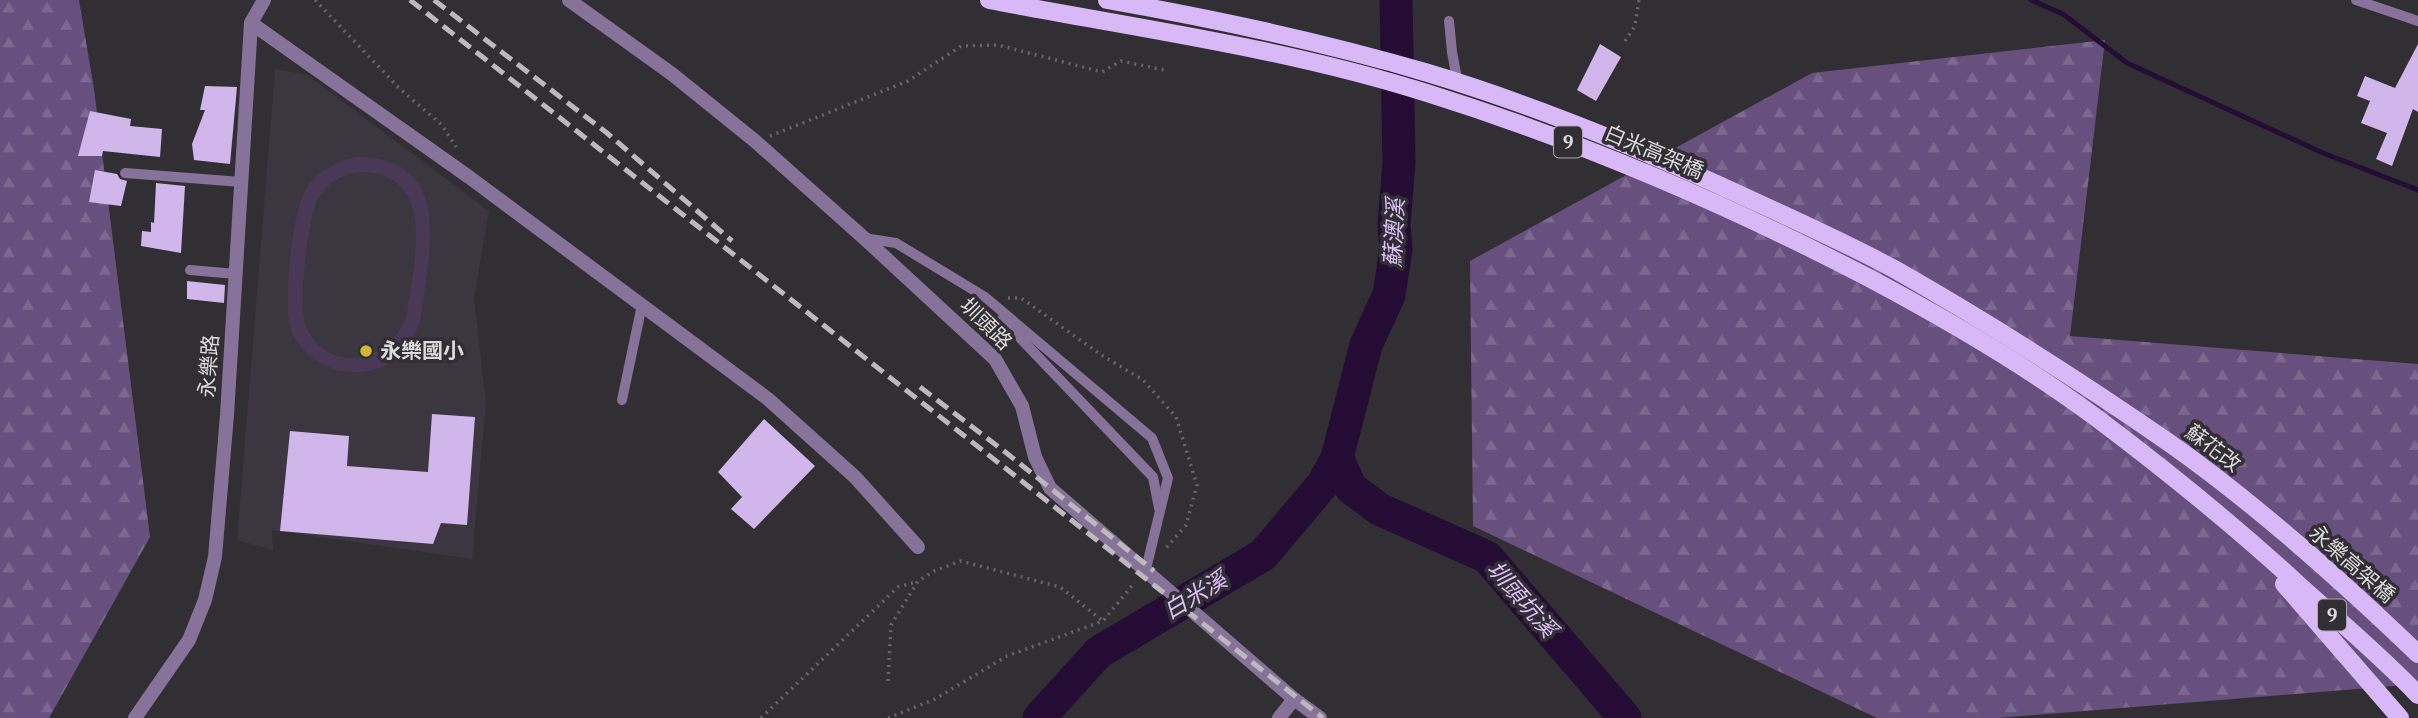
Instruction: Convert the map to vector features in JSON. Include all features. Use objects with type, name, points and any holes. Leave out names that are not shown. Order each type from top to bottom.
[{"type":"main road","name":"白米高架橋","points":[[989,0],[1283,55],[1424,92],[1551,135],[1633,167],[1772,229],[1919,305],[1996,351],[2095,417],[2244,535]]},
{"type":"main road","name":"白米高架橋","points":[[1107,0],[1287,36],[1459,83],[1583,127],[1791,218],[1893,269],[1993,328],[2106,401]]},
{"type":"main road","name":"蘇花改","points":[[2106,401],[2169,443],[2287,537]]},
{"type":"main road","name":"9","points":[[2244,535],[2418,695]]},
{"type":"main road","points":[[2244,535],[2400,718]]},
{"type":"main road","name":"永樂高架橋","points":[[2287,537],[2418,654]]},
{"type":"street","name":"永樂路","points":[[135,718],[189,640],[205,600],[215,557],[251,23],[264,0]]},
{"type":"street","name":"圳頭路","points":[[569,0],[672,74],[755,141],[995,359],[1022,406],[1035,457],[1049,488],[1294,699],[1321,718]]},
{"type":"street","points":[[251,23],[469,177],[768,399],[855,477],[918,547]]},
{"type":"street","points":[[1279,718],[1294,699]]},
{"type":"lane","points":[[2356,0],[2418,21]]},
{"type":"lane","points":[[1449,22],[1459,83],[1453,102]]},
{"type":"lane","points":[[125,173],[241,183]]},
{"type":"lane","points":[[864,238],[896,243],[985,297],[1152,438],[1168,478],[1146,569]]},
{"type":"lane","points":[[190,270],[236,274]]},
{"type":"lane","points":[[985,297],[1006,324],[1153,477],[1160,513]]},
{"type":"lane","points":[[622,400],[642,305]]},
{"type":"path","points":[[315,0],[400,89],[442,125],[468,165],[469,177]]},
{"type":"path","points":[[1625,41],[1635,26],[1639,0]]},
{"type":"path","points":[[755,141],[908,81],[961,46],[998,45],[1102,72],[1121,61],[1164,70]]},
{"type":"path","points":[[761,718],[898,587],[961,561],[1060,587],[1103,621]]},
{"type":"path","points":[[888,681],[891,625],[918,581]]},
{"type":"shaded area","name":"永樂國小","points":[[275,69],[307,75],[489,211],[474,298],[486,403],[472,559],[272,530],[273,550],[237,540]]},
{"type":"shaded area","points":[[357,157],[388,162],[410,173],[423,191],[429,213],[430,239],[421,317],[413,337],[401,354],[387,364],[357,372],[326,366],[301,347],[292,333],[288,304],[290,262],[300,202],[309,184],[320,173]],"holes":[[[358,172],[384,176],[401,187],[411,203],[416,224],[416,246],[407,314],[388,343],[375,352],[345,358],[330,353],[317,343],[306,327],[303,282],[311,222],[319,197],[336,180]]]},
{"type":"green space","points":[[0,0],[79,0],[94,89],[150,537],[49,718],[0,718]]},
{"type":"green space","points":[[2105,40],[2070,336],[2418,364],[2418,684],[1998,718],[1877,718],[1473,526],[1470,261],[1812,73]]},
{"type":"building","points":[[1600,44],[1621,57],[1596,101],[1577,90]]},
{"type":"building","points":[[2418,44],[2418,112],[2413,109],[2392,166],[2376,159],[2387,133],[2361,123],[2370,101],[2357,96],[2365,76],[2395,88]]},
{"type":"building","points":[[205,86],[237,87],[230,164],[194,160],[192,144],[205,110],[200,110]]},
{"type":"building","points":[[90,111],[131,119],[130,126],[162,129],[160,157],[103,151],[102,156],[78,156]]},
{"type":"building","points":[[95,170],[117,174],[120,179],[127,181],[121,206],[89,202]]},
{"type":"building","points":[[156,183],[185,186],[181,253],[141,246],[142,231],[151,232],[151,222],[154,223]]},
{"type":"building","points":[[187,281],[225,285],[224,303],[187,299]]},
{"type":"building","points":[[432,414],[475,417],[467,525],[441,523],[433,544],[280,531],[290,431],[349,436],[347,466],[428,472]]},
{"type":"building","points":[[764,419],[815,466],[754,529],[731,509],[742,497],[718,472]]},
{"type":"waterway","name":"蘇澳溪","points":[[1039,718],[1099,652],[1263,555],[1323,484],[1337,458],[1366,345],[1389,295],[1396,249],[1394,224],[1399,163],[1396,0]]},
{"type":"waterway","points":[[2031,0],[2063,14],[2127,63],[2323,153],[2418,190]]},
{"type":"waterway","name":"圳頭坑溪","points":[[1337,458],[1351,488],[1379,509],[1487,557],[1625,718]]},
{"type":"railway","points":[[410,0],[1323,718]]},
{"type":"railway","points":[[434,0],[607,133],[732,241]]},
{"type":"railway","points":[[920,387],[1154,571]]},
{"type":"place","name":"永樂國小","points":[[366,351]]},
{"type":"water label","name":"白米溪","points":[[1195,595]]}]
